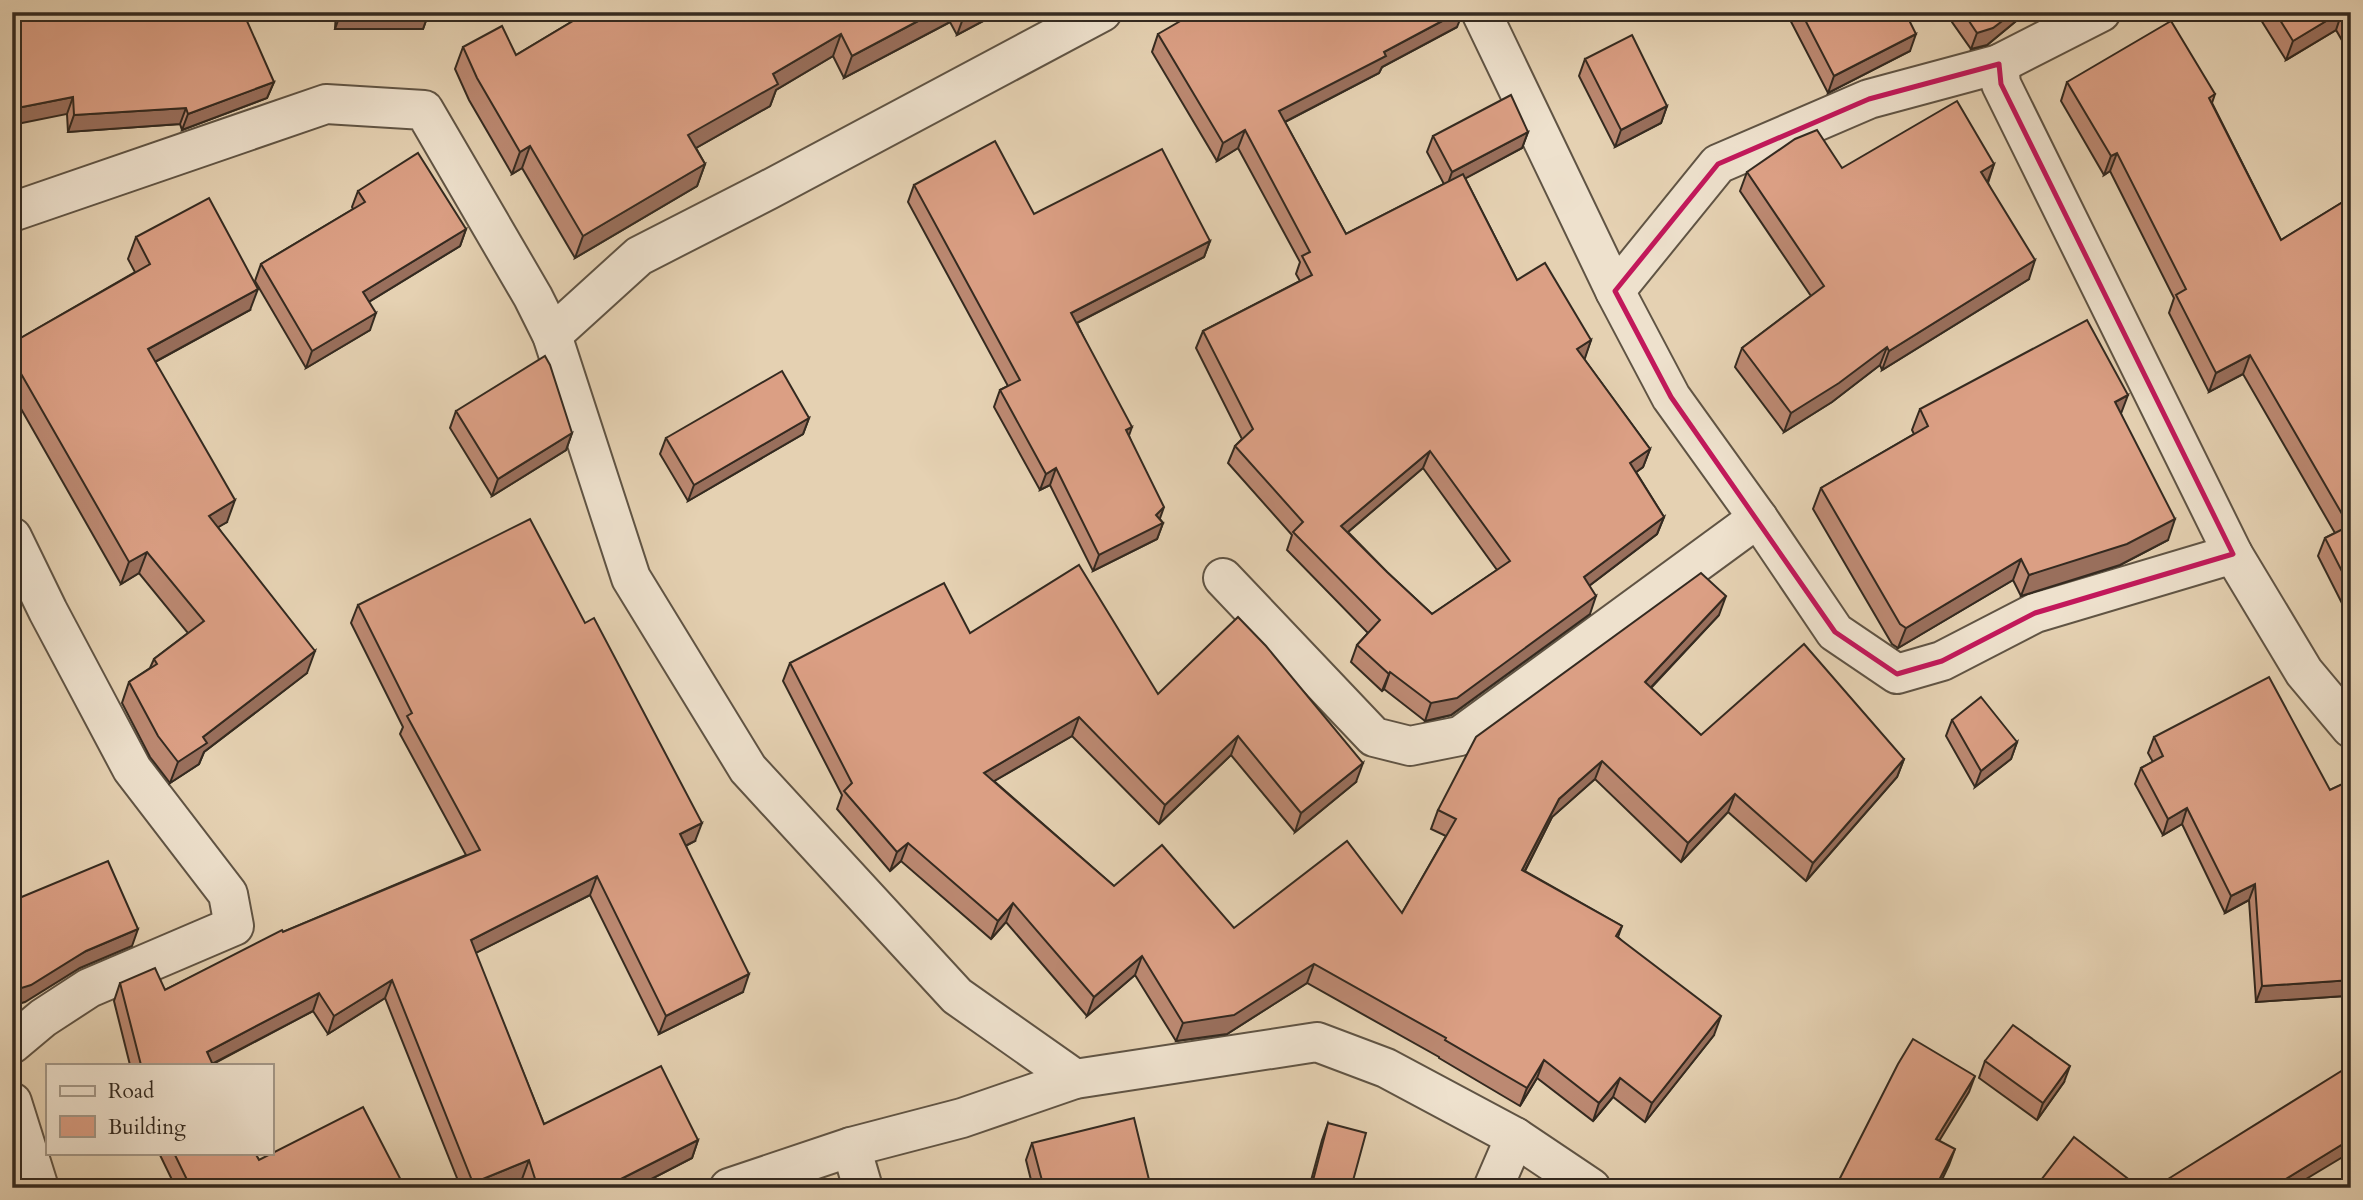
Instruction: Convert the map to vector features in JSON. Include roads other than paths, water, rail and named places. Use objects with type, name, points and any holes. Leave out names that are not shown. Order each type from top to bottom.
[{"type":"street","points":[[552,335],[639,256],[1102,12]]},
{"type":"street","points":[[1481,12],[1615,291],[1671,397],[1835,632],[1897,674],[1942,661],[2035,613],[2233,554]]},
{"type":"street","points":[[1615,291],[1718,164],[1869,99],[1999,64],[2101,12]]},
{"type":"street","points":[[1999,64],[2001,85],[2233,554],[2304,672],[2351,728]]},
{"type":"street","points":[[12,212],[326,104],[424,110],[533,297],[552,335],[631,578],[748,769],[957,996],[1075,1079]]},
{"type":"street","points":[[1223,578],[1374,737],[1410,746],[1460,736],[1758,518]]},
{"type":"street","points":[[12,537],[132,769],[228,894],[234,926],[89,988],[43,1017],[12,1044]]},
{"type":"street","points":[[729,1188],[851,1147],[962,1118],[1075,1079],[1317,1042],[1386,1068],[1515,1137],[1591,1188]]},
{"type":"street","points":[[12,1102],[39,1188]]},
{"type":"street","points":[[1493,1188],[1515,1137]]},
{"type":"street","points":[[851,1147],[863,1188]]}]
